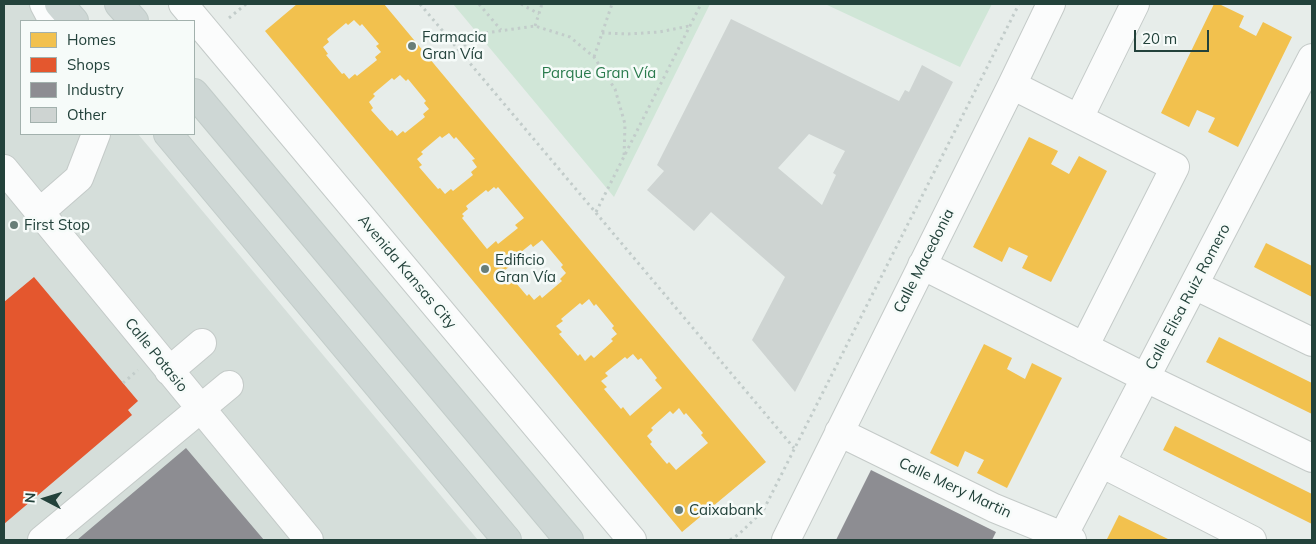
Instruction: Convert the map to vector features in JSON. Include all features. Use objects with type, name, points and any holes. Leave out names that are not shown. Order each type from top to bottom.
[{"type":"main road","points":[[59,4],[73,20]]},
{"type":"main road","points":[[119,4],[133,20]]},
{"type":"main road","points":[[195,94],[569,540]]},
{"type":"main road","points":[[169,135],[507,540]]},
{"type":"street","points":[[44,4],[52,20]]},
{"type":"street","name":"Avenida Kansas City","points":[[183,4],[632,540]]},
{"type":"street","name":"Calle Macedonia","points":[[791,529],[1012,85],[1050,4]]},
{"type":"street","points":[[1078,118],[1135,4]]},
{"type":"street","name":"Calle Elisa Ruiz Romero","points":[[1067,538],[1101,463],[1194,285],[1305,85],[1312,58]]},
{"type":"street","points":[[1012,85],[1175,167],[1084,347]]},
{"type":"street","points":[[40,212],[79,178],[96,135]]},
{"type":"street","name":"Calle Potasio","points":[[4,169],[309,540]]},
{"type":"street","points":[[922,265],[1146,378],[1312,458]]},
{"type":"street","points":[[1194,285],[1312,342]]},
{"type":"street","points":[[169,371],[202,343]]},
{"type":"street","points":[[42,540],[229,385]]},
{"type":"street","name":"Calle Mery Martin","points":[[839,432],[994,508],[1067,538]]},
{"type":"street","points":[[1101,463],[1252,540]]},
{"type":"street","points":[[769,540],[791,529]]},
{"type":"path","points":[[420,4],[794,448]]},
{"type":"path","points":[[479,4],[501,30]]},
{"type":"path","points":[[521,4],[539,14]]},
{"type":"path","points":[[535,26],[542,4]]},
{"type":"path","points":[[594,57],[612,4]]},
{"type":"path","points":[[596,212],[701,4]]},
{"type":"path","points":[[730,540],[740,534],[763,511],[1019,4]]},
{"type":"path","points":[[459,50],[478,34],[535,26],[570,37],[594,57],[615,89],[625,124],[624,157]]},
{"type":"path","points":[[602,33],[644,33],[690,26]]},
{"type":"shaded area","points":[[4,4],[28,4],[42,20],[20,20],[20,135],[139,135],[478,540],[4,540]]},
{"type":"green space","name":"Parque Gran Vía","points":[[453,4],[710,4],[614,197]]},
{"type":"green space","points":[[825,4],[992,4],[960,67]]},
{"type":"building: Homes","name":"Edificio Gran Vía","points":[[297,4],[384,4],[766,462],[682,532],[265,31]],"holes":[[[354,20],[360,26],[362,24],[379,44],[376,46],[381,52],[375,57],[377,60],[357,76],[355,74],[349,79],[344,73],[342,74],[326,55],[328,54],[323,47],[329,42],[327,39],[346,23],[348,25]],[[400,75],[406,81],[408,79],[426,101],[424,103],[429,109],[423,114],[425,117],[405,133],[403,131],[397,136],[371,110],[373,108],[369,102],[375,96],[373,94],[392,78],[394,80]],[[449,133],[454,139],[456,137],[475,159],[472,160],[477,167],[471,172],[473,175],[453,191],[451,189],[445,194],[440,188],[438,189],[419,167],[422,165],[417,159],[423,154],[421,152],[440,136],[442,138]],[[494,187],[496,189],[498,187],[524,218],[515,225],[518,228],[498,244],[496,241],[487,249],[462,218],[464,216],[462,214],[468,209],[466,206],[486,190],[488,192]],[[542,240],[563,265],[561,267],[566,273],[560,279],[562,281],[542,298],[540,295],[534,300],[529,294],[527,296],[505,270],[514,263],[511,260],[531,244],[533,247]],[[589,299],[594,306],[596,304],[614,326],[612,328],[617,334],[611,339],[613,341],[594,358],[591,355],[585,361],[580,354],[578,356],[559,334],[562,332],[556,326],[563,321],[561,319],[580,303],[582,305]],[[633,354],[638,360],[641,358],[657,378],[655,380],[662,388],[630,416],[623,407],[621,409],[604,389],[607,387],[601,381],[608,376],[605,373],[625,357],[627,359]],[[679,408],[684,415],[686,413],[703,433],[701,435],[708,443],[676,470],[669,462],[667,464],[650,444],[652,442],[647,436],[653,430],[651,428],[670,411],[673,414]]]},
{"type":"building: Homes","points":[[1214,4],[1219,4],[1244,16],[1239,27],[1256,36],[1263,22],[1292,37],[1238,147],[1208,132],[1215,118],[1197,110],[1189,127],[1161,113]]},
{"type":"building: Homes","points":[[1029,137],[1058,151],[1051,164],[1069,174],[1079,156],[1107,171],[1051,282],[1022,268],[1028,256],[1009,247],[1002,262],[973,247]]},
{"type":"building: Homes","points":[[1266,243],[1312,266],[1312,297],[1254,267]]},
{"type":"building: Homes","points":[[1219,337],[1312,383],[1312,414],[1206,362]]},
{"type":"building: Homes","points":[[984,344],[1012,358],[1007,369],[1025,379],[1032,363],[1062,378],[1007,488],[977,473],[984,460],[965,451],[958,467],[930,453]]},
{"type":"building: Homes","points":[[1175,426],[1312,494],[1312,524],[1163,450]]},
{"type":"building: Homes","points":[[1119,515],[1170,540],[1107,539]]},
{"type":"building: Shops","points":[[34,277],[138,401],[128,410],[132,415],[4,524],[4,302]]},
{"type":"building: Industry","points":[[186,448],[264,540],[77,540]]},
{"type":"building: Industry","points":[[871,470],[996,532],[992,540],[836,540]]},
{"type":"building: Other","points":[[731,19],[899,101],[905,90],[909,92],[922,65],[953,82],[795,392],[752,340],[785,277],[711,212],[694,231],[647,190],[664,171],[657,165]],"holes":[[[809,134],[845,151],[833,173],[836,175],[822,205],[778,168]]]},
{"type":"place","name":"Farmacia Gran Vía","points":[[412,46]]},
{"type":"place","name":"First Stop","points":[[14,225]]},
{"type":"place","name":"Edificio Gran Vía","points":[[485,269]]},
{"type":"place","name":"Caixabank","points":[[679,510]]}]
